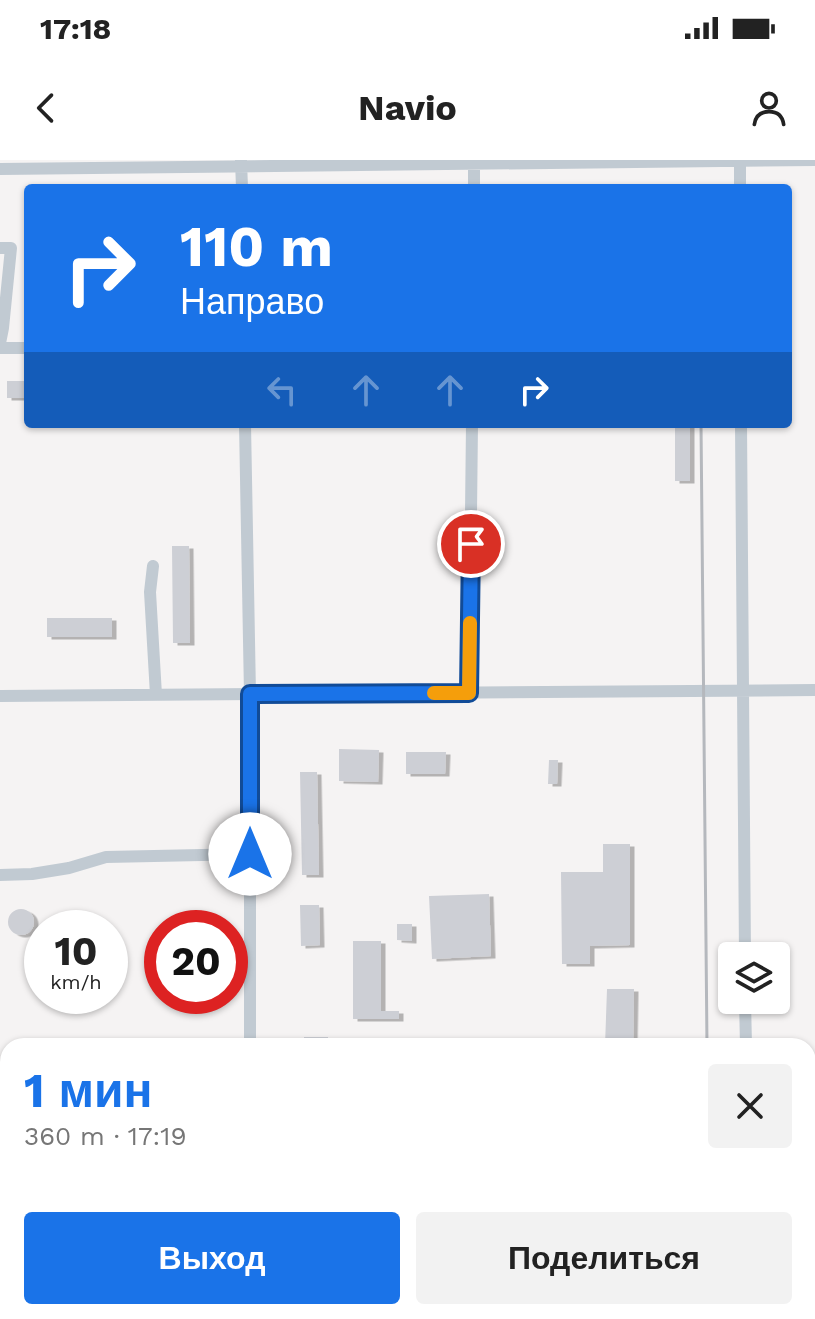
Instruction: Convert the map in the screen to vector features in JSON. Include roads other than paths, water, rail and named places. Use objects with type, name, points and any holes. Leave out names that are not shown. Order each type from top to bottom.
[{"type":"lane","points":[[0,169],[241,163],[815,160]]},
{"type":"lane","points":[[740,161],[740,184]]},
{"type":"lane","points":[[241,163],[242,184]]},
{"type":"lane","points":[[474,164],[474,184]]},
{"type":"lane","points":[[0,248],[11,248],[0,346],[24,348]]},
{"type":"lane","points":[[245,428],[250,694],[250,1038]]},
{"type":"lane","points":[[469,693],[472,428]]},
{"type":"lane","points":[[741,428],[745,942]]},
{"type":"lane","points":[[153,566],[150,592],[156,695]]},
{"type":"lane","points":[[0,696],[815,690]]},
{"type":"lane","points":[[0,875],[69,868],[106,857],[250,854]]},
{"type":"lane","points":[[745,1014],[746,1038]]},
{"type":"railway","points":[[701,428],[707,1038]]}]
